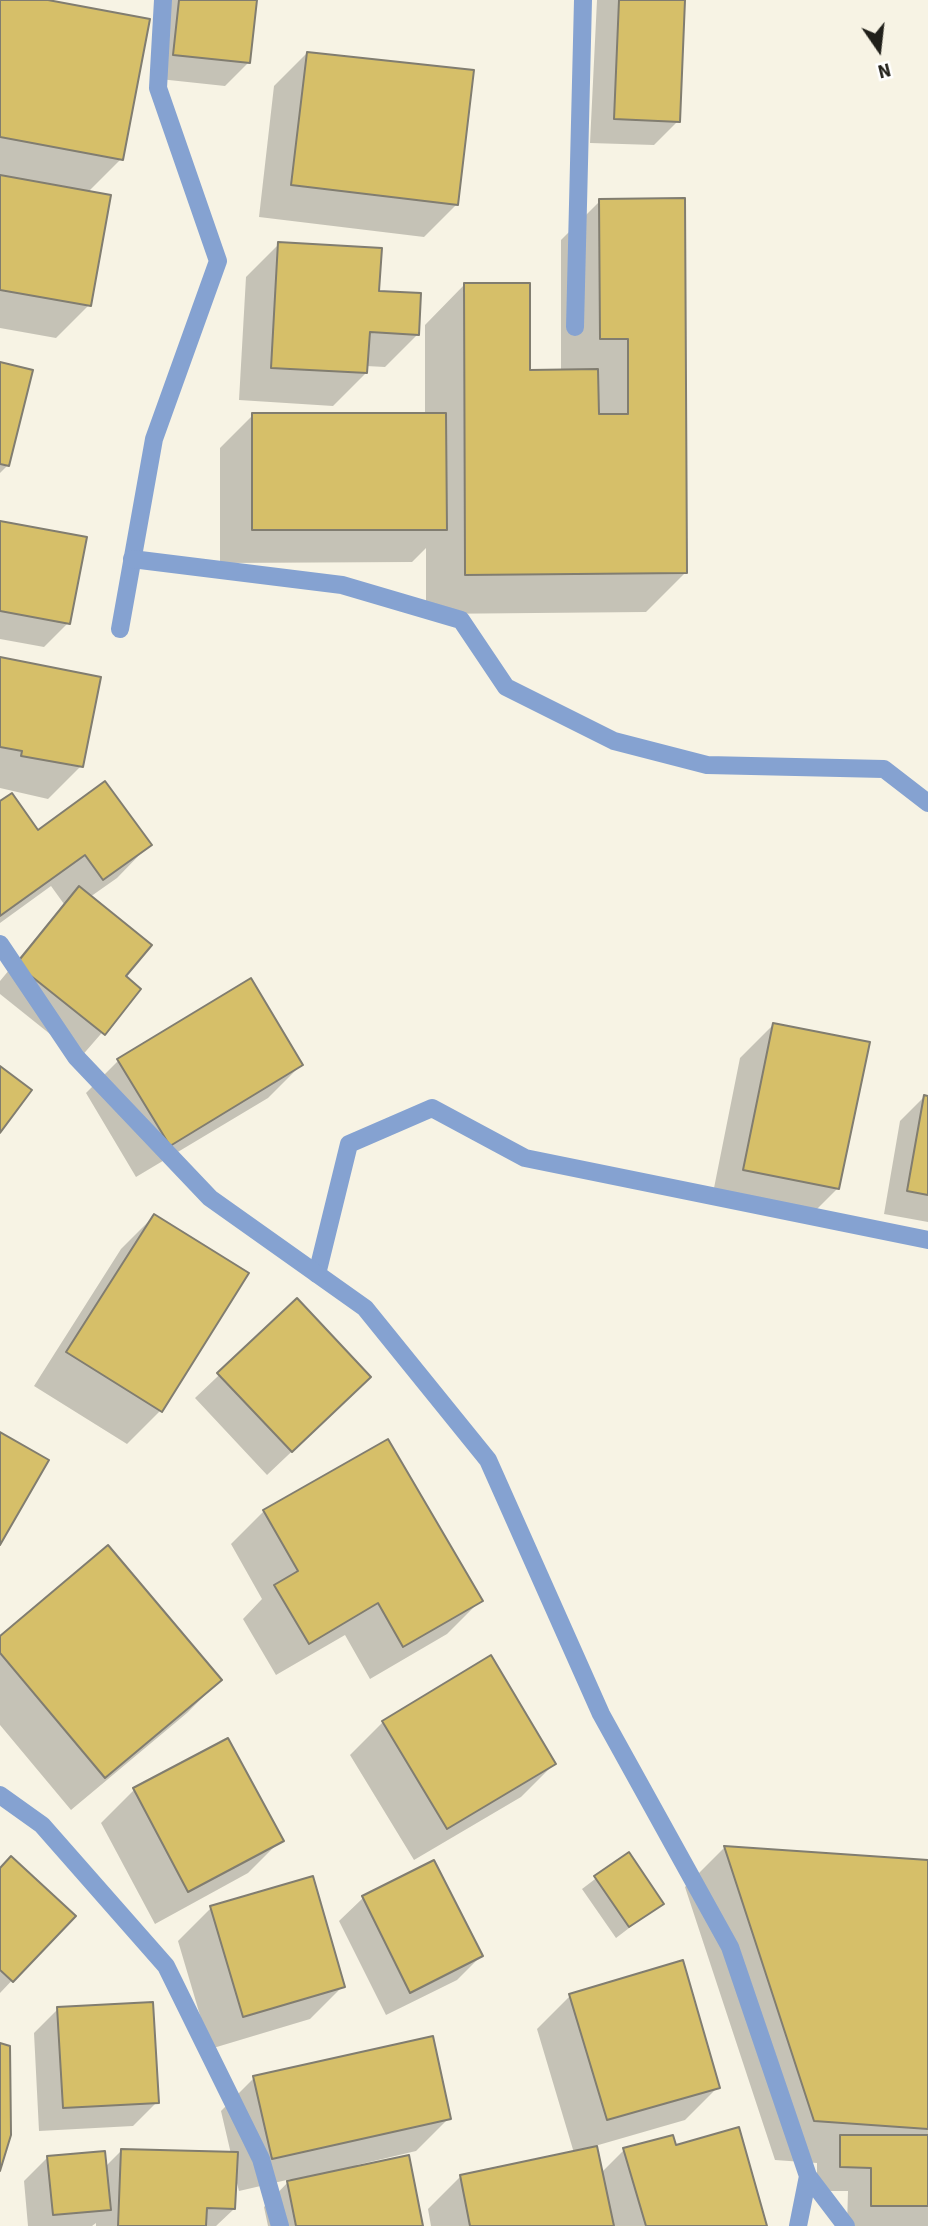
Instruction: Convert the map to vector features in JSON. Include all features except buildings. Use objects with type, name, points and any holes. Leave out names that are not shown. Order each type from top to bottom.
[{"type":"street","points":[[120,629],[154,439],[218,261],[158,88],[163,0]]},
{"type":"street","points":[[575,327],[583,0]]},
{"type":"street","points":[[132,559],[342,585],[461,620],[506,687],[614,741],[707,765],[884,769],[928,803]]},
{"type":"street","points":[[0,944],[76,1057],[210,1198],[365,1308],[488,1460],[601,1714],[730,1947],[808,2176],[846,2226]]},
{"type":"street","points":[[317,1274],[349,1144],[432,1108],[525,1158],[928,1240]]},
{"type":"street","points":[[0,1795],[42,1825],[166,1966],[261,2159],[279,2226]]},
{"type":"street","points":[[798,2226],[808,2176]]}]
